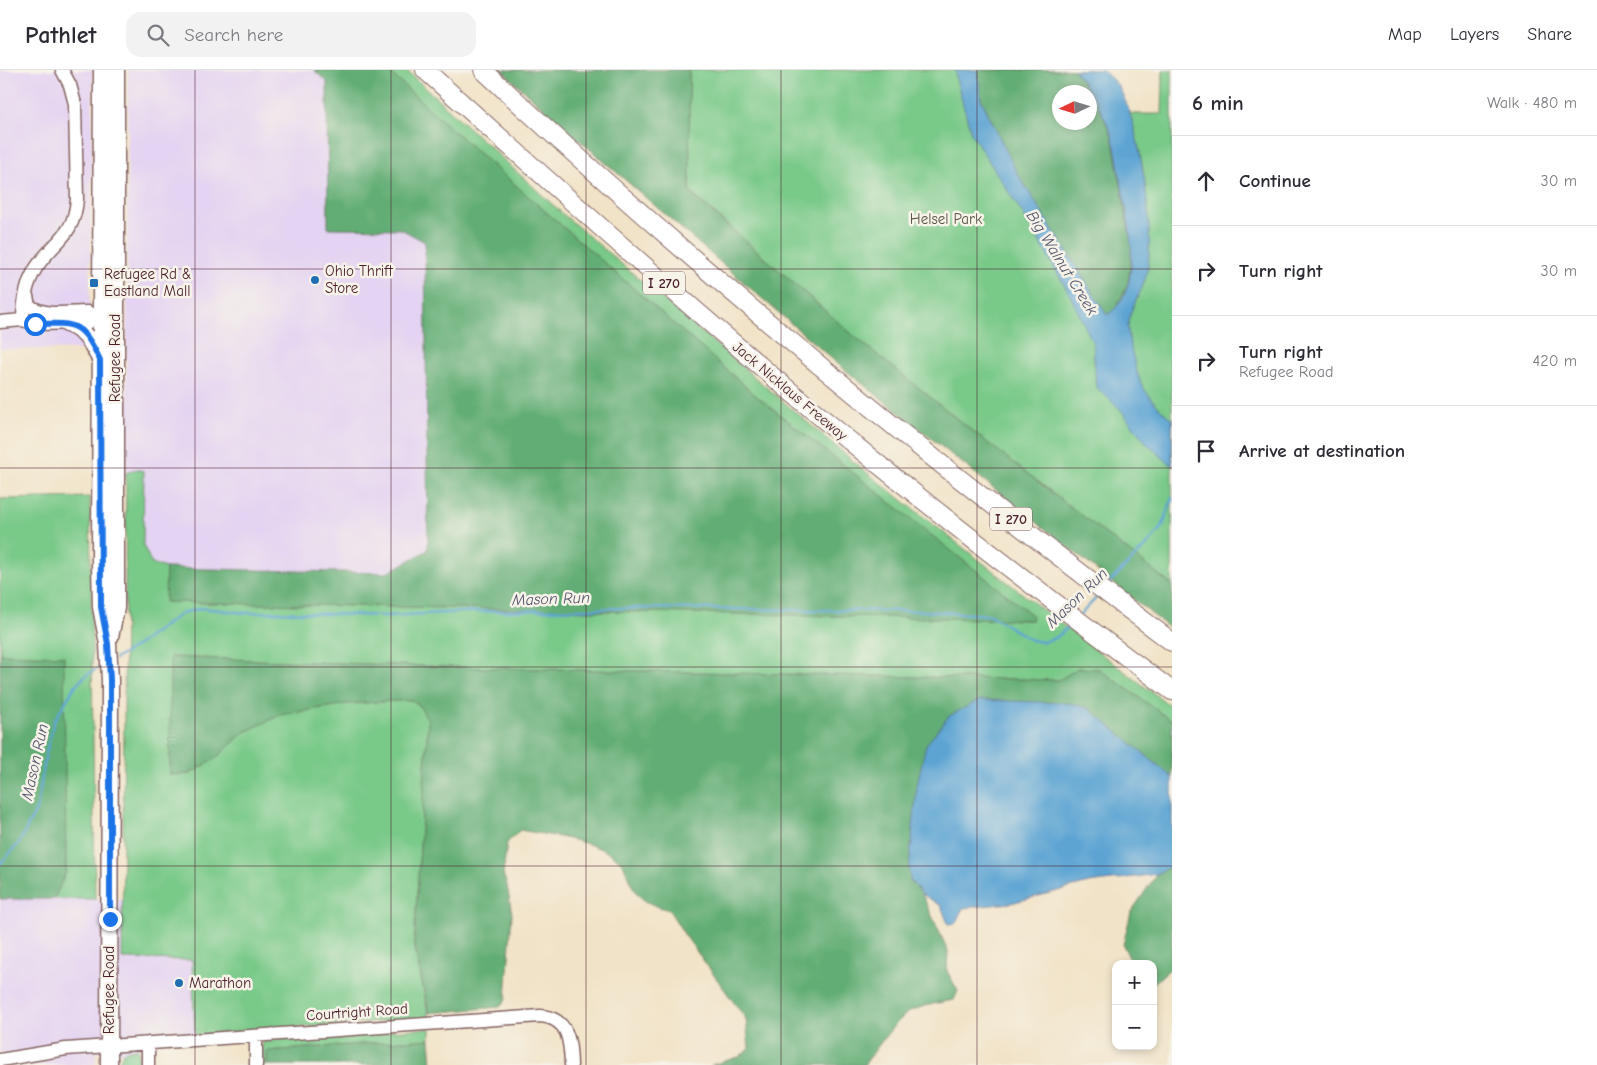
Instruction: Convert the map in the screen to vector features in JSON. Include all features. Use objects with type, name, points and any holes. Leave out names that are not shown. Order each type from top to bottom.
[{"type":"highway","name":"Jack Nicklaus Freeway","points":[[425,70],[594,223],[879,465],[1060,607],[1172,691]]},
{"type":"highway","name":"I 270","points":[[482,70],[653,223],[776,328],[932,456],[1172,642]]},
{"type":"main road","name":"Refugee Road","points":[[102,70],[104,318],[116,608],[109,656],[109,1065]]},
{"type":"main road","name":"Refugee Road","points":[[109,656],[101,607],[100,360],[104,318],[116,70]]},
{"type":"main road","points":[[67,324],[82,331],[91,342],[100,360]]},
{"type":"street","points":[[23,320],[26,292],[38,264],[68,231],[76,210],[75,104],[70,85],[62,70]]},
{"type":"street","points":[[26,292],[31,307],[44,312]]},
{"type":"street","points":[[0,322],[23,320],[44,312],[88,312],[104,318]]},
{"type":"street","points":[[23,320],[35,324],[67,324],[88,323],[104,318]]},
{"type":"street","name":"Courtright Road","points":[[0,1060],[66,1049],[540,1016],[556,1020],[566,1032],[570,1045],[571,1065]]},
{"type":"street","points":[[256,1036],[256,1065]]},
{"type":"street","points":[[148,1043],[148,1065]]},
{"type":"shaded area","points":[[0,70],[93,70],[89,350],[0,349]]},
{"type":"shaded area","points":[[128,70],[314,70],[327,82],[328,227],[401,229],[425,242],[428,550],[387,573],[166,568],[152,564],[143,545],[144,471],[136,469],[126,473]]},
{"type":"shaded area","points":[[0,899],[122,899],[122,959],[192,960],[195,1035],[123,1052],[96,1052],[95,1065],[0,1065]]},
{"type":"green space","points":[[314,70],[387,70],[448,126],[754,394],[1032,615],[1031,620],[165,602],[166,568],[387,573],[428,550],[425,242],[401,229],[328,228],[327,82]]},
{"type":"green space","points":[[387,70],[406,70],[564,215],[866,472],[1051,616],[1172,707],[1172,721],[1099,669],[1078,668],[1060,680],[449,667],[171,657],[170,775],[190,774],[215,759],[243,733],[280,715],[346,704],[412,700],[419,705],[428,720],[414,943],[429,1018],[195,1035],[192,960],[122,959],[126,473],[136,469],[144,471],[143,545],[152,564],[166,568],[166,602],[1031,620],[1032,615],[754,394],[448,126]]},
{"type":"green space","points":[[501,70],[689,70],[690,193],[854,336],[975,433],[1172,585],[1172,630],[839,365]]},
{"type":"green space","name":"Helsel Park","points":[[689,70],[1094,70],[1132,114],[1162,114],[1163,70],[1172,70],[1172,585],[975,433],[854,336],[690,192]]},
{"type":"green space","points":[[978,70],[1074,70],[1085,85],[1052,85],[1052,130],[1097,130],[1097,102],[1112,136],[1132,248],[1128,284],[1116,308],[1107,315],[1017,173],[981,99]]},
{"type":"green space","points":[[90,497],[95,899],[54,899],[66,872],[63,656],[0,654],[0,499]]},
{"type":"green space","points":[[0,654],[64,656],[66,872],[54,899],[0,899]]},
{"type":"green space","points":[[170,657],[449,667],[1059,680],[1078,668],[1099,669],[1172,721],[1172,777],[1088,708],[910,880],[922,894],[948,951],[947,971],[958,991],[954,1000],[923,1007],[907,1014],[893,1027],[864,1065],[711,1065],[739,1057],[749,1049],[746,1019],[684,934],[669,910],[640,897],[632,886],[621,862],[600,849],[559,837],[520,830],[507,843],[503,874],[512,914],[506,999],[500,1007],[429,1013],[414,943],[428,720],[419,705],[412,700],[346,704],[280,715],[243,733],[215,759],[189,774],[170,775]]},
{"type":"green space","points":[[1172,865],[1172,967],[1157,980],[1157,960],[1130,960],[1123,945],[1131,912],[1157,874]]},
{"type":"green space","points":[[430,1028],[430,1039],[267,1051],[267,1065],[262,1065],[262,1044],[266,1040]]},
{"type":"green space","points":[[430,1039],[432,1065],[267,1065],[267,1051]]},
{"type":"green space","points":[[138,1048],[139,1065],[118,1065],[123,1052]]},
{"type":"water","name":"Big Walnut Creek","points":[[956,70],[978,70],[981,99],[1017,173],[1107,315],[1119,303],[1127,289],[1130,272],[1130,234],[1112,136],[1097,105],[1097,85],[1085,85],[1074,70],[1102,70],[1118,86],[1133,125],[1148,208],[1149,258],[1146,276],[1129,319],[1129,338],[1142,385],[1164,413],[1172,419],[1172,466],[1146,443],[1121,410],[1096,387],[1093,343],[1071,297],[1036,235],[971,133],[956,79]]},
{"type":"water","points":[[980,700],[1069,703],[1088,708],[1172,777],[1172,865],[1157,874],[1089,883],[1011,903],[963,908],[955,924],[948,924],[941,906],[922,894],[910,880],[909,869],[917,785],[926,745],[949,716]]},
{"type":"waterway","name":"Mason Run","points":[[1107,585],[1151,541],[1163,525],[1172,498]]},
{"type":"waterway","name":"Mason Run","points":[[1080,615],[1099,595]]},
{"type":"waterway","name":"Mason Run","points":[[115,659],[182,613],[202,608],[245,613],[275,612],[387,616],[461,612],[634,608],[923,611],[990,615],[1031,640],[1043,642],[1057,637],[1071,624]]},
{"type":"waterway","name":"Mason Run","points":[[0,864],[19,843],[37,808],[46,753],[54,721],[75,686],[86,675],[104,665]]},
{"type":"place","name":"Ohio Thrift Store","points":[[315,280]]},
{"type":"place","name":"Refugee Rd & Eastland Mall","points":[[94,283]]},
{"type":"place","name":"Marathon","points":[[179,983]]},
{"type":"route","points":[[35,324],[67,324],[76,327],[91,342],[100,360],[101,607],[108,644],[110,680],[110,919]]}]
